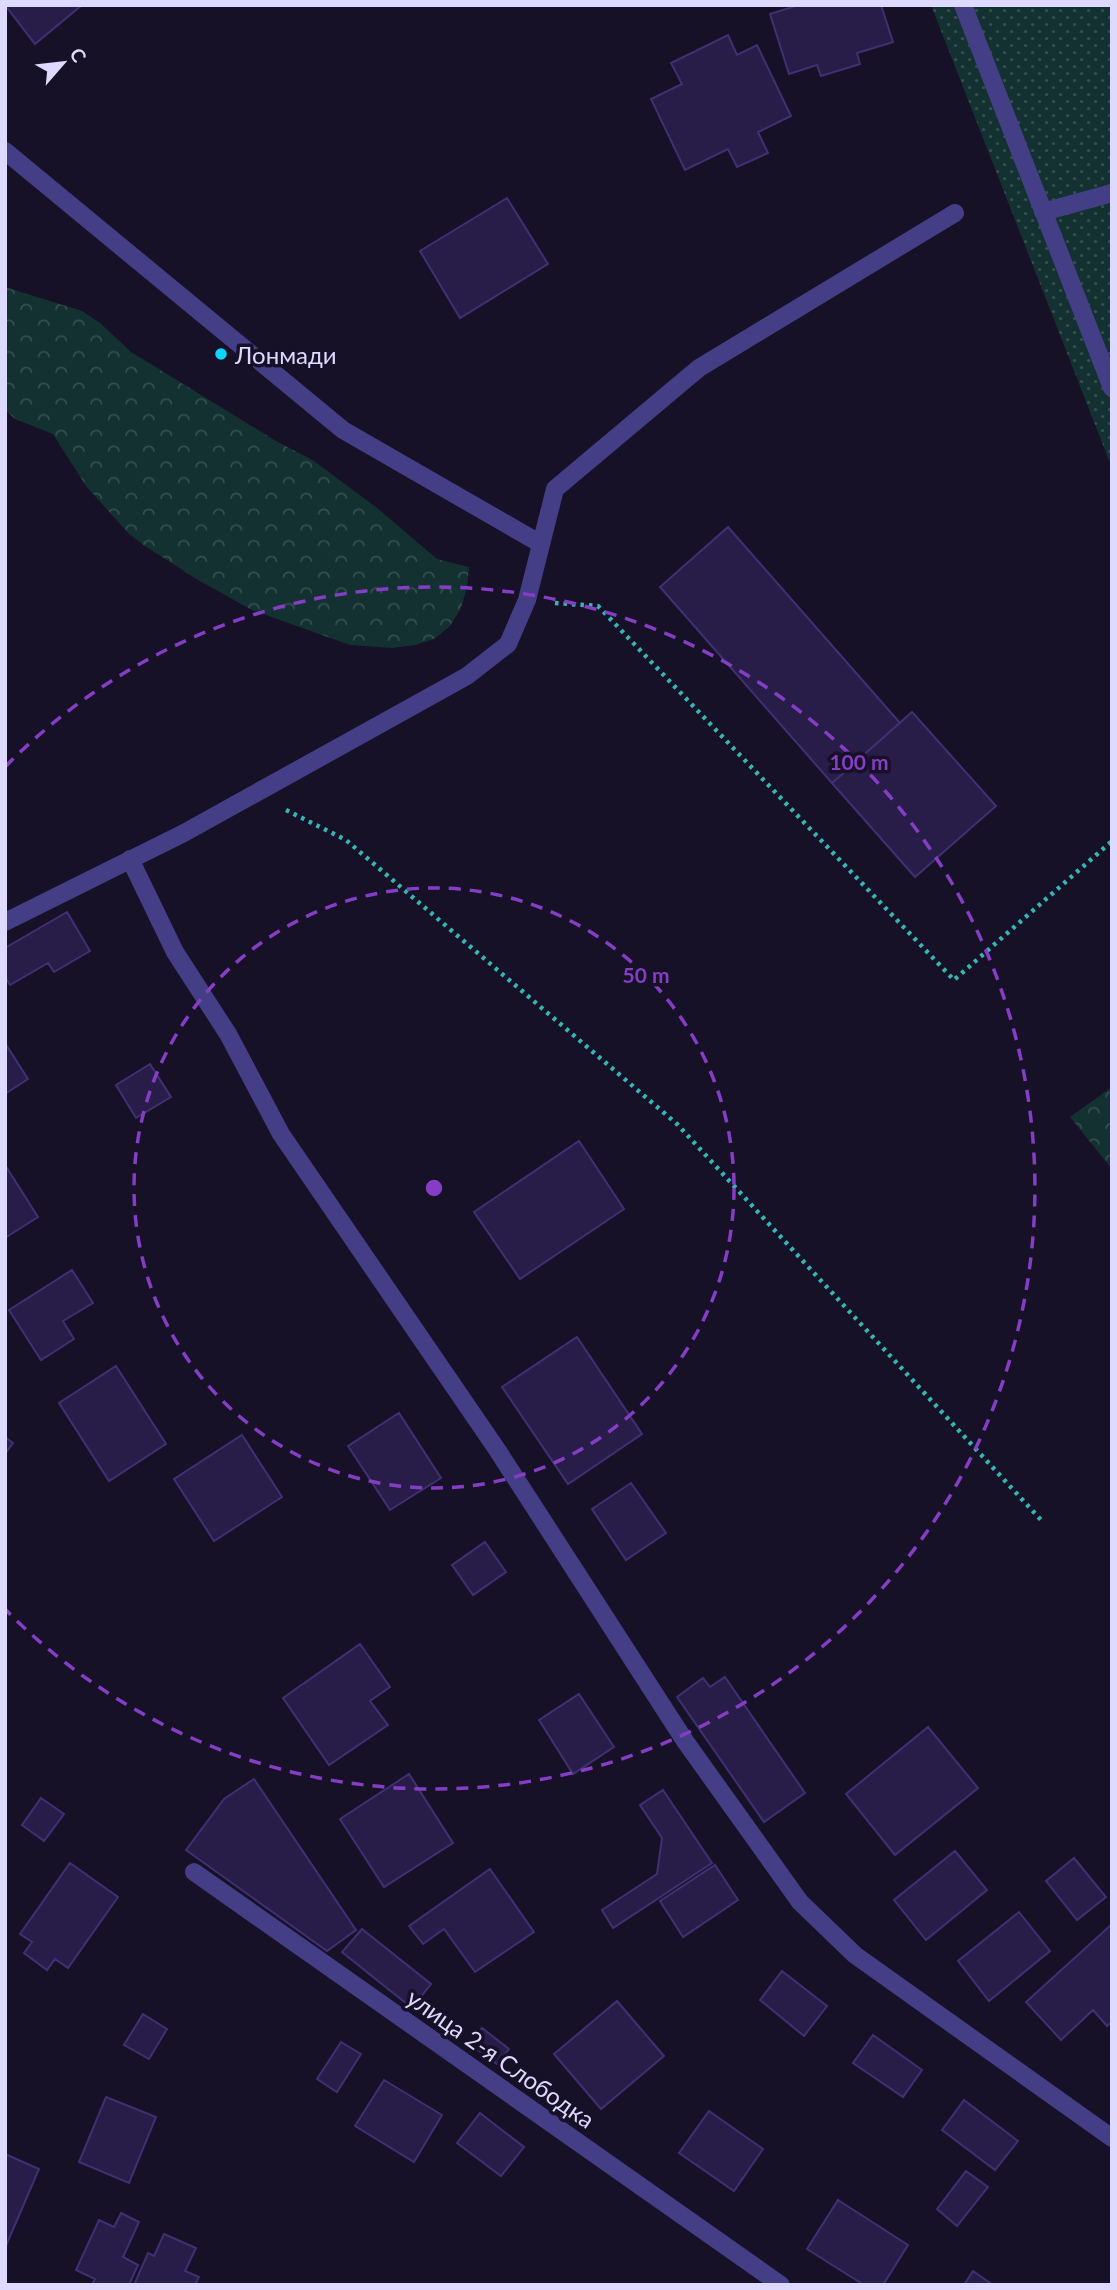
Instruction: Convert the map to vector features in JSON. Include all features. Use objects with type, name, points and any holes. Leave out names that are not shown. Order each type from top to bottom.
[{"type":"street","points":[[963,5],[1112,388]]},
{"type":"street","points":[[5,151],[342,430],[541,544]]},
{"type":"street","points":[[1043,212],[1112,193]]},
{"type":"street","points":[[5,922],[254,794],[467,676],[508,644],[527,600],[555,489],[698,368],[955,213]]},
{"type":"street","points":[[130,859],[175,952],[228,1034],[281,1134],[498,1451],[685,1741],[800,1902],[855,1955],[1112,2138]]},
{"type":"street","name":"улица 2-я Слободка","points":[[194,1872],[781,2285]]},
{"type":"path","points":[[527,600],[598,606],[954,980],[1112,841]]},
{"type":"path","points":[[254,794],[346,840],[677,1124],[1042,1521]]},
{"type":"green space","points":[[931,5],[1112,5],[1112,468]]},
{"type":"green space","points":[[5,287],[82,311],[100,323],[131,352],[276,441],[314,461],[377,508],[437,559],[469,567],[461,608],[450,626],[434,639],[415,645],[392,648],[350,645],[252,610],[198,580],[129,534],[86,486],[53,434],[15,419],[5,410]]},
{"type":"green space","points":[[1112,1087],[1112,1169],[1070,1117]]},
{"type":"building","points":[[5,5],[82,5],[35,44]]},
{"type":"building","points":[[799,5],[881,5],[893,42],[857,53],[860,64],[821,76],[817,65],[789,74],[770,14]]},
{"type":"building","points":[[728,35],[737,55],[757,45],[791,116],[758,132],[768,153],[737,167],[728,149],[685,170],[651,99],[682,84],[671,63]]},
{"type":"building","points":[[507,198],[548,264],[460,318],[420,251]]},
{"type":"building","points":[[728,527],[900,723],[832,783],[660,587]]},
{"type":"building","points":[[912,712],[996,806],[915,877],[832,783]]},
{"type":"building","points":[[67,912],[90,951],[54,972],[48,963],[10,985],[5,977],[5,948]]},
{"type":"building","points":[[5,1043],[28,1079],[5,1094]]},
{"type":"building","points":[[150,1064],[171,1097],[136,1118],[116,1085]]},
{"type":"building","points":[[579,1141],[624,1209],[520,1279],[474,1212]]},
{"type":"building","points":[[5,1165],[38,1217],[5,1238]]},
{"type":"building","points":[[72,1270],[93,1303],[63,1321],[74,1339],[41,1360],[9,1310]]},
{"type":"building","points":[[577,1337],[642,1434],[568,1484],[502,1387]]},
{"type":"building","points":[[116,1366],[166,1444],[109,1481],[59,1403]]},
{"type":"building","points":[[399,1413],[441,1478],[390,1510],[348,1446]]},
{"type":"building","points":[[242,1435],[282,1497],[214,1541],[174,1479]]},
{"type":"building","points":[[5,1437],[13,1443],[5,1454]]},
{"type":"building","points":[[631,1483],[666,1533],[626,1560],[592,1509]]},
{"type":"building","points":[[485,1542],[506,1572],[473,1595],[452,1565]]},
{"type":"building","points":[[360,1644],[390,1687],[370,1701],[388,1725],[329,1765],[283,1698]]},
{"type":"building","points":[[725,1677],[805,1793],[764,1822],[677,1697],[703,1678],[710,1687]]},
{"type":"building","points":[[579,1694],[614,1747],[573,1774],[539,1720]]},
{"type":"building","points":[[928,1727],[978,1788],[895,1855],[846,1794]]},
{"type":"building","points":[[409,1774],[453,1843],[384,1887],[340,1819]]},
{"type":"building","points":[[254,1779],[356,1930],[327,1951],[186,1850],[224,1799]]},
{"type":"building","points":[[663,1790],[712,1863],[613,1928],[602,1910],[657,1874],[662,1838],[640,1805]]},
{"type":"building","points":[[41,1798],[64,1814],[44,1841],[22,1825]]},
{"type":"building","points":[[955,1851],[987,1890],[926,1940],[894,1900]]},
{"type":"building","points":[[1074,1858],[1106,1897],[1077,1920],[1046,1881]]},
{"type":"building","points":[[70,1863],[118,1897],[68,1968],[55,1959],[47,1970],[24,1953],[32,1942],[20,1934]]},
{"type":"building","points":[[715,1865],[738,1900],[683,1937],[660,1901]]},
{"type":"building","points":[[490,1869],[534,1932],[475,1972],[444,1929],[423,1944],[409,1926]]},
{"type":"building","points":[[1019,1912],[1050,1951],[989,2001],[958,1961]]},
{"type":"building","points":[[1112,1924],[1112,2022],[1107,2026],[1093,2010],[1061,2040],[1026,2002]]},
{"type":"building","points":[[362,1929],[431,1984],[412,2008],[342,1952]]},
{"type":"building","points":[[782,1971],[827,2006],[804,2036],[760,2000]]},
{"type":"building","points":[[617,2001],[664,2056],[601,2109],[554,2054]]},
{"type":"building","points":[[143,2014],[167,2029],[149,2059],[124,2045]]},
{"type":"building","points":[[482,2028],[509,2049],[497,2064],[470,2044]]},
{"type":"building","points":[[873,2035],[922,2070],[903,2097],[853,2063]]},
{"type":"building","points":[[341,2042],[361,2054],[337,2092],[317,2079]]},
{"type":"building","points":[[384,2080],[442,2115],[414,2162],[355,2126]]},
{"type":"building","points":[[106,2097],[156,2117],[129,2183],[79,2162]]},
{"type":"building","points":[[964,2100],[1018,2141],[995,2170],[942,2130]]},
{"type":"building","points":[[709,2111],[763,2149],[734,2191],[679,2153]]},
{"type":"building","points":[[480,2113],[524,2147],[501,2176],[457,2143]]},
{"type":"building","points":[[5,2154],[39,2169],[5,2248]]},
{"type":"building","points":[[966,2171],[988,2187],[957,2226],[937,2209]]},
{"type":"building","points":[[838,2200],[908,2245],[883,2285],[864,2285],[807,2249]]},
{"type":"building","points":[[121,2213],[139,2222],[123,2257],[138,2265],[129,2285],[92,2285],[95,2279],[76,2270],[99,2220],[114,2227]]},
{"type":"building","points":[[164,2234],[196,2248],[185,2271],[199,2277],[195,2285],[134,2285],[148,2253],[154,2256]]},
{"type":"building","points":[[973,2271],[993,2285],[964,2285]]},
{"type":"place","name":"Лонмади","points":[[221,354]]}]
